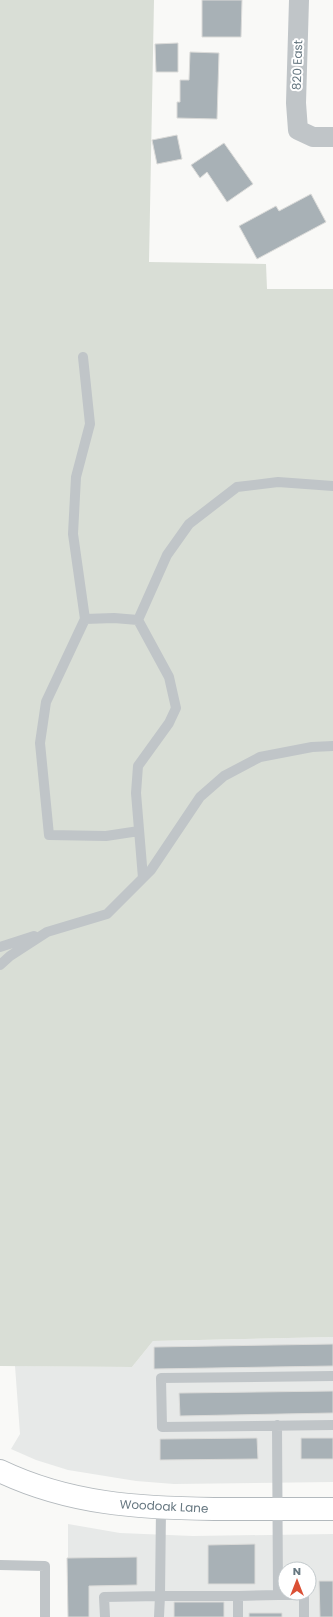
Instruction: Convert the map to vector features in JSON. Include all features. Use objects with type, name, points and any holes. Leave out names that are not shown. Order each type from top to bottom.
[{"type":"street","name":"820 East","points":[[299,0],[296,103],[298,130],[313,137],[333,137]]},
{"type":"street","name":"Woodoak Lane","points":[[0,1471],[39,1488],[68,1496],[129,1506],[277,1510],[333,1509]]},
{"type":"lane","points":[[83,357],[90,424],[76,477],[73,534],[85,619],[46,702],[40,743],[49,835],[106,836],[139,831]]},
{"type":"lane","points":[[138,620],[167,555],[184,530],[189,524],[237,487],[278,482],[333,486]]},
{"type":"lane","points":[[85,619],[114,618],[138,620]]},
{"type":"lane","points":[[138,620],[170,677],[176,708],[170,723],[138,766],[136,793],[143,878]]},
{"type":"lane","points":[[0,947],[107,914],[151,870],[200,796],[224,776],[260,757],[312,746],[333,746]]},
{"type":"lane","points":[[0,965],[10,956],[47,932]]},
{"type":"lane","points":[[333,1376],[161,1378],[162,1427],[333,1425]]},
{"type":"lane","points":[[277,1425],[278,1561]]},
{"type":"lane","points":[[160,1617],[161,1508]]},
{"type":"lane","points":[[0,1565],[45,1566],[45,1617]]},
{"type":"lane","points":[[238,1596],[238,1617]]},
{"type":"lane","points":[[105,1617],[104,1597],[277,1596]]},
{"type":"lane","points":[[304,1601],[304,1617]]},
{"type":"shaded area","points":[[0,0],[154,0],[149,262],[266,264],[267,289],[333,289],[333,1337],[153,1341],[132,1367],[0,1366]]},
{"type":"shaded area","points":[[333,1337],[333,1482],[174,1484],[136,1481],[68,1470],[36,1460],[11,1449],[20,1434],[15,1366],[132,1367],[153,1341]]},
{"type":"shaded area","points":[[68,1524],[120,1533],[193,1536],[333,1534],[333,1617],[68,1617]]},
{"type":"building","points":[[202,0],[242,0],[241,37],[202,37]]},
{"type":"building","points":[[178,43],[178,72],[156,72],[155,44]]},
{"type":"building","points":[[190,52],[219,53],[217,119],[177,118],[177,102],[180,102],[180,80],[189,80]]},
{"type":"building","points":[[177,135],[182,159],[157,164],[152,140]]},
{"type":"building","points":[[224,143],[253,184],[227,202],[207,172],[200,178],[191,165]]},
{"type":"building","points":[[311,194],[326,222],[257,259],[239,226],[276,206],[279,211]]},
{"type":"building","points":[[333,1344],[333,1366],[154,1369],[154,1347]]},
{"type":"building","points":[[333,1391],[333,1413],[180,1416],[179,1393]]},
{"type":"building","points":[[257,1438],[258,1459],[160,1460],[160,1439]]},
{"type":"building","points":[[301,1438],[333,1438],[333,1459],[301,1459]]},
{"type":"building","points":[[255,1544],[255,1584],[208,1584],[208,1545]]},
{"type":"building","points":[[137,1557],[137,1585],[89,1586],[89,1617],[68,1617],[67,1558]]},
{"type":"building","points":[[319,1581],[333,1581],[333,1617],[320,1617]]},
{"type":"building","points":[[174,1602],[224,1602],[224,1617],[174,1617]]},
{"type":"building","points":[[249,1613],[282,1613],[282,1617],[249,1617]]}]
